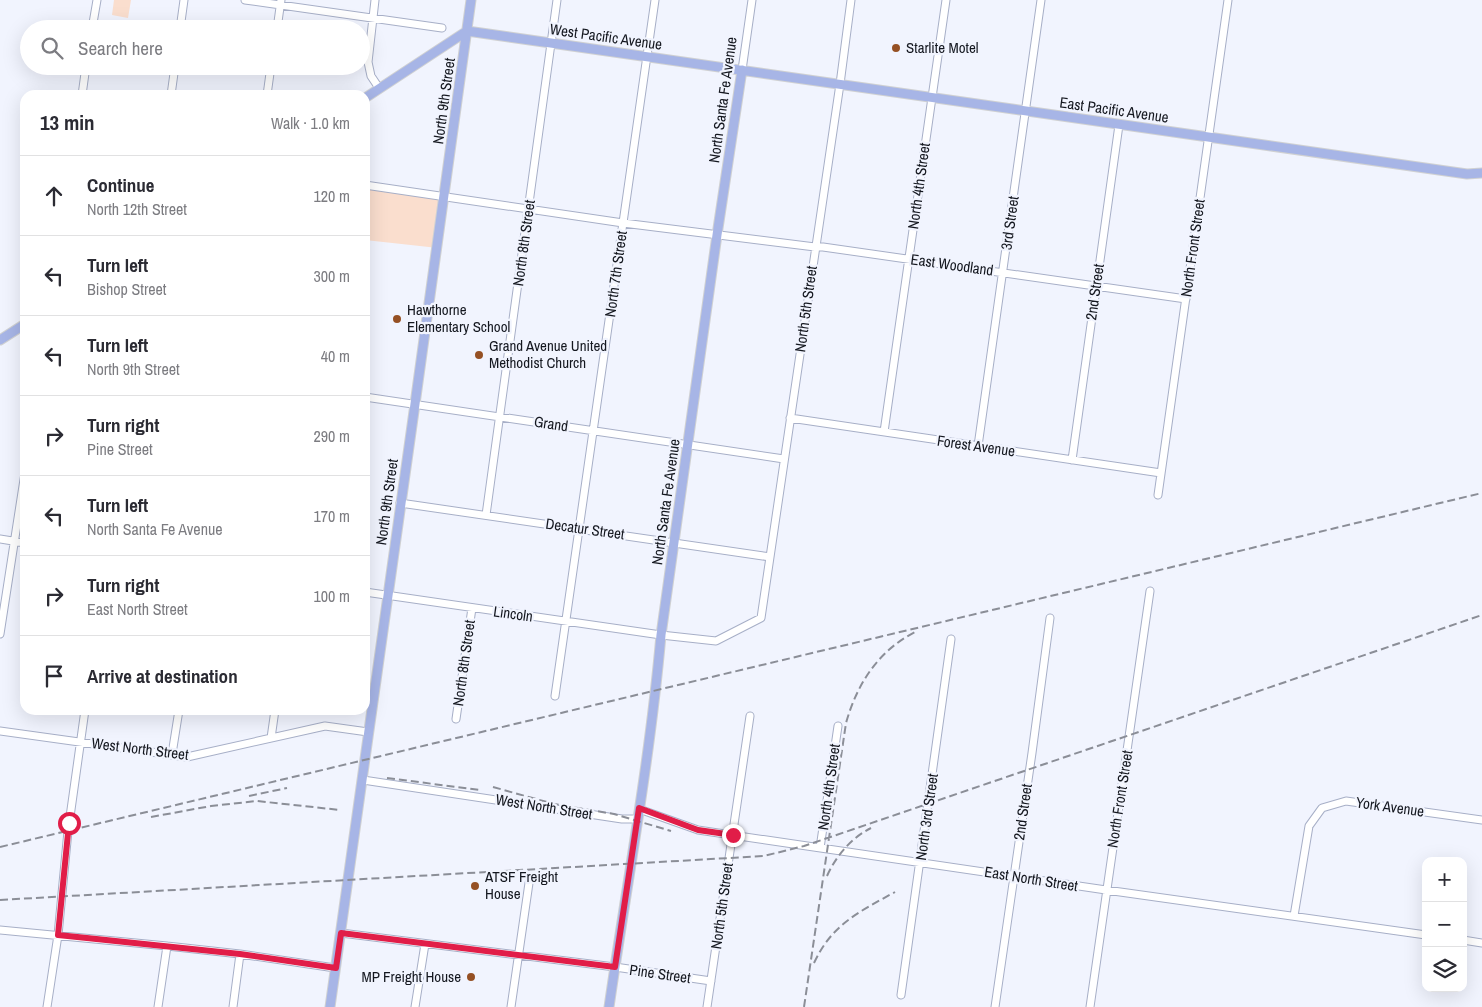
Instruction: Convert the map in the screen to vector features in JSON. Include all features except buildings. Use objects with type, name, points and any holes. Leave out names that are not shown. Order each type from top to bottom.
[{"type":"main road","name":"North 9th Street","points":[[330,1007],[414,404],[445,198],[471,0]]},
{"type":"main road","name":"West Pacific Avenue","points":[[467,31],[742,70]]},
{"type":"main road","points":[[370,94],[467,31]]},
{"type":"main road","name":"East Pacific Avenue","points":[[742,70],[1208,138],[1467,174],[1482,173]]},
{"type":"main road","name":"North Santa Fe Avenue","points":[[609,1007],[639,808],[661,635],[742,70]]},
{"type":"main road","points":[[0,340],[20,328]]},
{"type":"street","points":[[93,20],[96,0]]},
{"type":"street","points":[[181,20],[184,0]]},
{"type":"street","points":[[245,0],[280,2],[442,28]]},
{"type":"street","points":[[370,44],[375,0]]},
{"type":"street","name":"North 8th Street","points":[[486,515],[557,0]]},
{"type":"street","name":"North 7th Street","points":[[555,696],[655,0]]},
{"type":"street","name":"North Santa Fe Avenue","points":[[742,70],[752,0]]},
{"type":"street","name":"North 5th Street","points":[[761,618],[851,0]]},
{"type":"street","name":"North 4th Street","points":[[884,432],[946,0]]},
{"type":"street","name":"3rd Street","points":[[978,446],[1041,0]]},
{"type":"street","name":"North Front Street","points":[[1158,495],[1228,0]]},
{"type":"street","points":[[277,20],[280,2]]},
{"type":"street","points":[[83,90],[85,75]]},
{"type":"street","points":[[172,90],[174,75]]},
{"type":"street","points":[[268,90],[270,75]]},
{"type":"street","points":[[370,75],[379,88]]},
{"type":"street","name":"2nd Street","points":[[1072,460],[1119,125]]},
{"type":"street","name":"East Woodland","points":[[370,186],[623,223],[908,258],[1186,299]]},
{"type":"street","name":"Grand","points":[[370,398],[784,459]]},
{"type":"street","name":"Forest Avenue","points":[[790,418],[1161,473]]},
{"type":"street","name":"Decatur Street","points":[[400,503],[770,557]]},
{"type":"street","points":[[0,634],[20,504]]},
{"type":"street","points":[[0,539],[20,542]]},
{"type":"street","name":"North Front Street","points":[[1090,1007],[1150,591]]},
{"type":"street","name":"Lincoln","points":[[370,593],[716,642],[761,618]]},
{"type":"street","name":"North 8th Street","points":[[456,719],[472,608]]},
{"type":"street","name":"2nd Street","points":[[995,1007],[1050,618]]},
{"type":"street","name":"North 3rd Street","points":[[901,995],[951,638]]},
{"type":"street","points":[[47,1007],[58,935],[68,830],[84,715]]},
{"type":"street","points":[[172,754],[178,715]]},
{"type":"street","points":[[271,738],[274,715]]},
{"type":"street","name":"North 5th Street","points":[[707,1007],[750,716]]},
{"type":"street","name":"West North Street","points":[[0,731],[187,757],[325,726],[368,732]]},
{"type":"street","name":"North 4th Street","points":[[820,848],[838,726]]},
{"type":"street","name":"West North Street","points":[[363,780],[622,819],[637,819]]},
{"type":"street","name":"York Avenue","points":[[1294,916],[1310,826],[1322,808],[1346,801],[1482,820]]},
{"type":"street","name":"East North Street","points":[[639,808],[698,830],[1422,934]]},
{"type":"street","points":[[511,1007],[529,883]]},
{"type":"street","points":[[0,930],[240,954],[336,968]]},
{"type":"street","name":"Pine Street","points":[[341,933],[615,967],[711,981]]},
{"type":"street","points":[[1467,941],[1482,943]]},
{"type":"street","points":[[415,1007],[424,944]]},
{"type":"street","points":[[158,1007],[167,946]]},
{"type":"street","points":[[233,1007],[240,954]]},
{"type":"shaded area","points":[[114,0],[131,0],[128,18],[112,15]]},
{"type":"shaded area","points":[[370,186],[445,198],[438,248],[370,241]]},
{"type":"railway","points":[[0,847],[1482,493]]},
{"type":"railway","points":[[0,900],[764,856],[804,846],[1482,615]]},
{"type":"railway","points":[[804,1007],[846,723],[856,695],[871,670],[890,649],[915,632]]},
{"type":"railway","points":[[387,778],[480,790]]},
{"type":"railway","points":[[493,787],[554,804],[614,814],[671,831]]},
{"type":"railway","points":[[249,796],[287,788]]},
{"type":"railway","points":[[151,817],[211,806],[257,801],[340,810]]},
{"type":"railway","points":[[827,876],[845,848],[871,828]]},
{"type":"railway","points":[[814,963],[829,938],[848,920],[895,892]]},
{"type":"place","name":"Starlite Motel","points":[[896,48]]},
{"type":"place","name":"Hawthorne Elementary School","points":[[397,319]]},
{"type":"place","name":"Grand Avenue United Methodist Church","points":[[479,355]]},
{"type":"place","name":"ATSF Freight House","points":[[475,886]]},
{"type":"place","name":"MP Freight House","points":[[471,977]]},
{"type":"route","points":[[69,823],[58,935],[240,954],[336,968],[341,933],[615,967],[639,808],[698,830],[733,835]]}]
